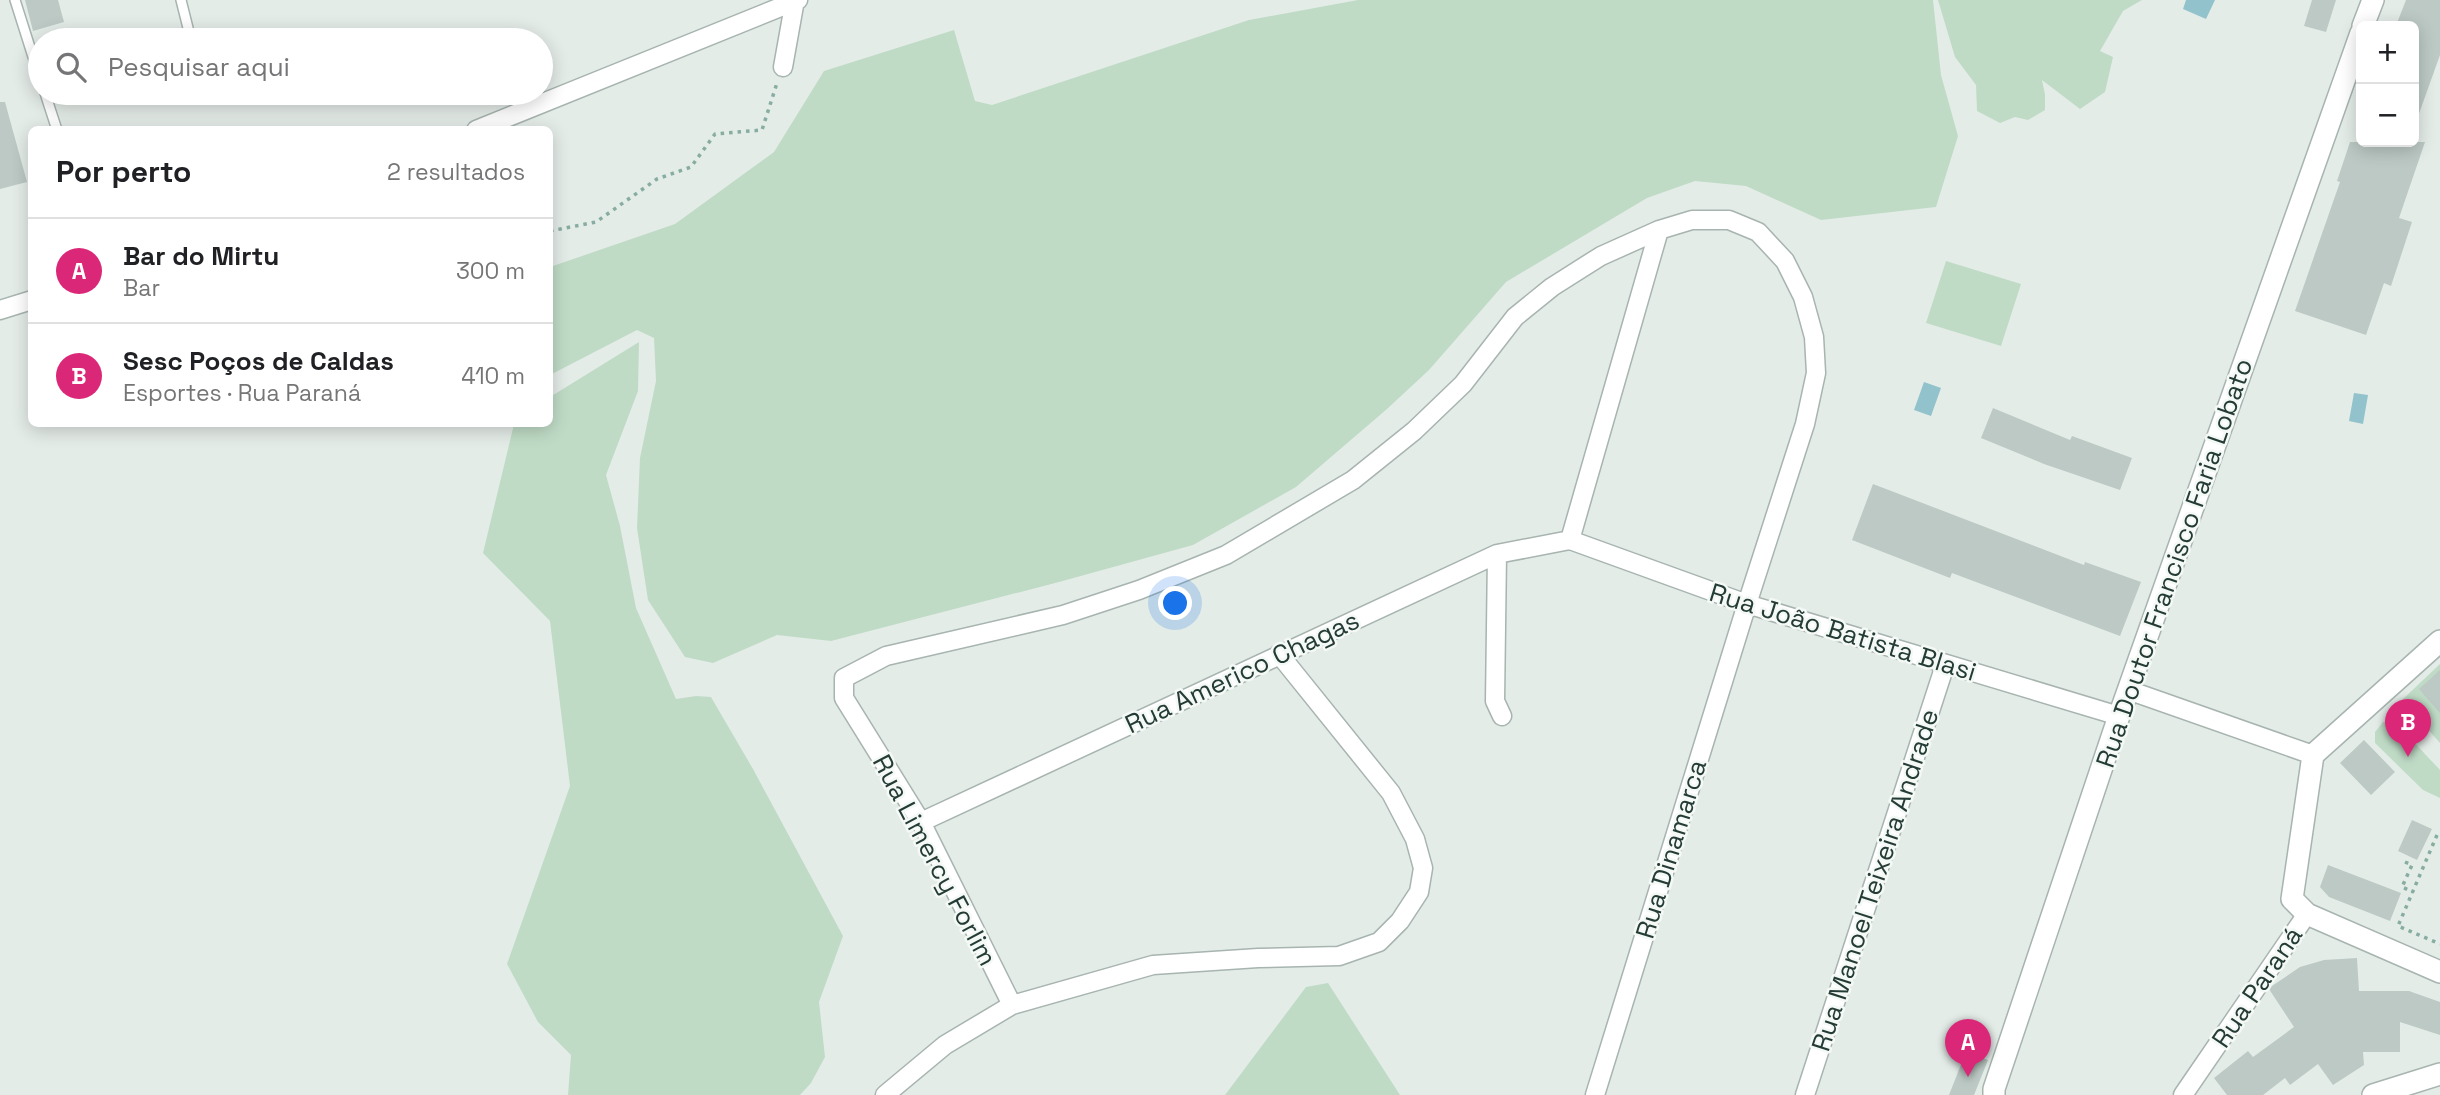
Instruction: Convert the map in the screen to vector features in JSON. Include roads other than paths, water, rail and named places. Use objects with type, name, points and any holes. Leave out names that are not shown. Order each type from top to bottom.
[{"type":"street","points":[[783,67],[796,0]]},
{"type":"street","points":[[553,99],[796,0]]},
{"type":"street","points":[[2366,21],[2373,0]]},
{"type":"street","name":"Rua Doutor Francisco Faria Lobato","points":[[1994,1095],[2119,716],[2356,47]]},
{"type":"street","points":[[486,126],[538,105]]},
{"type":"street","name":"Rua Dinamarca","points":[[844,678],[886,656],[1063,615],[1139,590],[1226,555],[1353,480],[1414,432],[1463,384],[1515,317],[1552,287],[1601,256],[1659,229],[1692,220],[1729,220],[1758,232],[1785,261],[1803,297],[1814,337],[1816,373],[1805,424],[1746,604],[1595,1095]]},
{"type":"street","points":[[1570,540],[1659,229]]},
{"type":"street","points":[[0,310],[28,301]]},
{"type":"street","name":"Rua Americo Chagas","points":[[921,822],[1497,554],[1570,540]]},
{"type":"street","name":"Rua João Batista Blasi","points":[[1570,540],[1746,604],[2119,716]]},
{"type":"street","points":[[1497,554],[1495,701],[1502,716]]},
{"type":"street","points":[[2128,690],[2313,755],[2440,641]]},
{"type":"street","points":[[885,1095],[945,1045],[1012,1005],[1153,965],[1339,956],[1379,942],[1399,921],[1419,892],[1423,868],[1415,839],[1391,793],[1279,654]]},
{"type":"street","name":"Rua Manoel Teixeira Andrade","points":[[1805,1095],[1945,665]]},
{"type":"street","name":"Rua Limercy Forlim","points":[[844,678],[844,698],[921,822],[1012,1005]]},
{"type":"street","name":"Rua Paraná","points":[[2183,1095],[2307,914],[2292,899],[2313,755]]},
{"type":"street","points":[[2307,914],[2440,972]]},
{"type":"street","points":[[2373,1095],[2440,1074]]},
{"type":"lane","points":[[15,0],[28,41]]},
{"type":"lane","points":[[181,0],[188,28]]},
{"type":"lane","points":[[49,105],[56,126]]},
{"type":"water","points":[[2186,0],[2215,0],[2206,19],[2183,9]]},
{"type":"water","points":[[1924,382],[1941,388],[1931,416],[1914,410]]},
{"type":"water","points":[[2354,393],[2368,395],[2363,424],[2349,421]]},
{"type":"place","name":"Sesc Poços de Caldas","points":[[2408,757]]},
{"type":"place","name":"Bar do Mirtu","points":[[1968,1077]]}]
